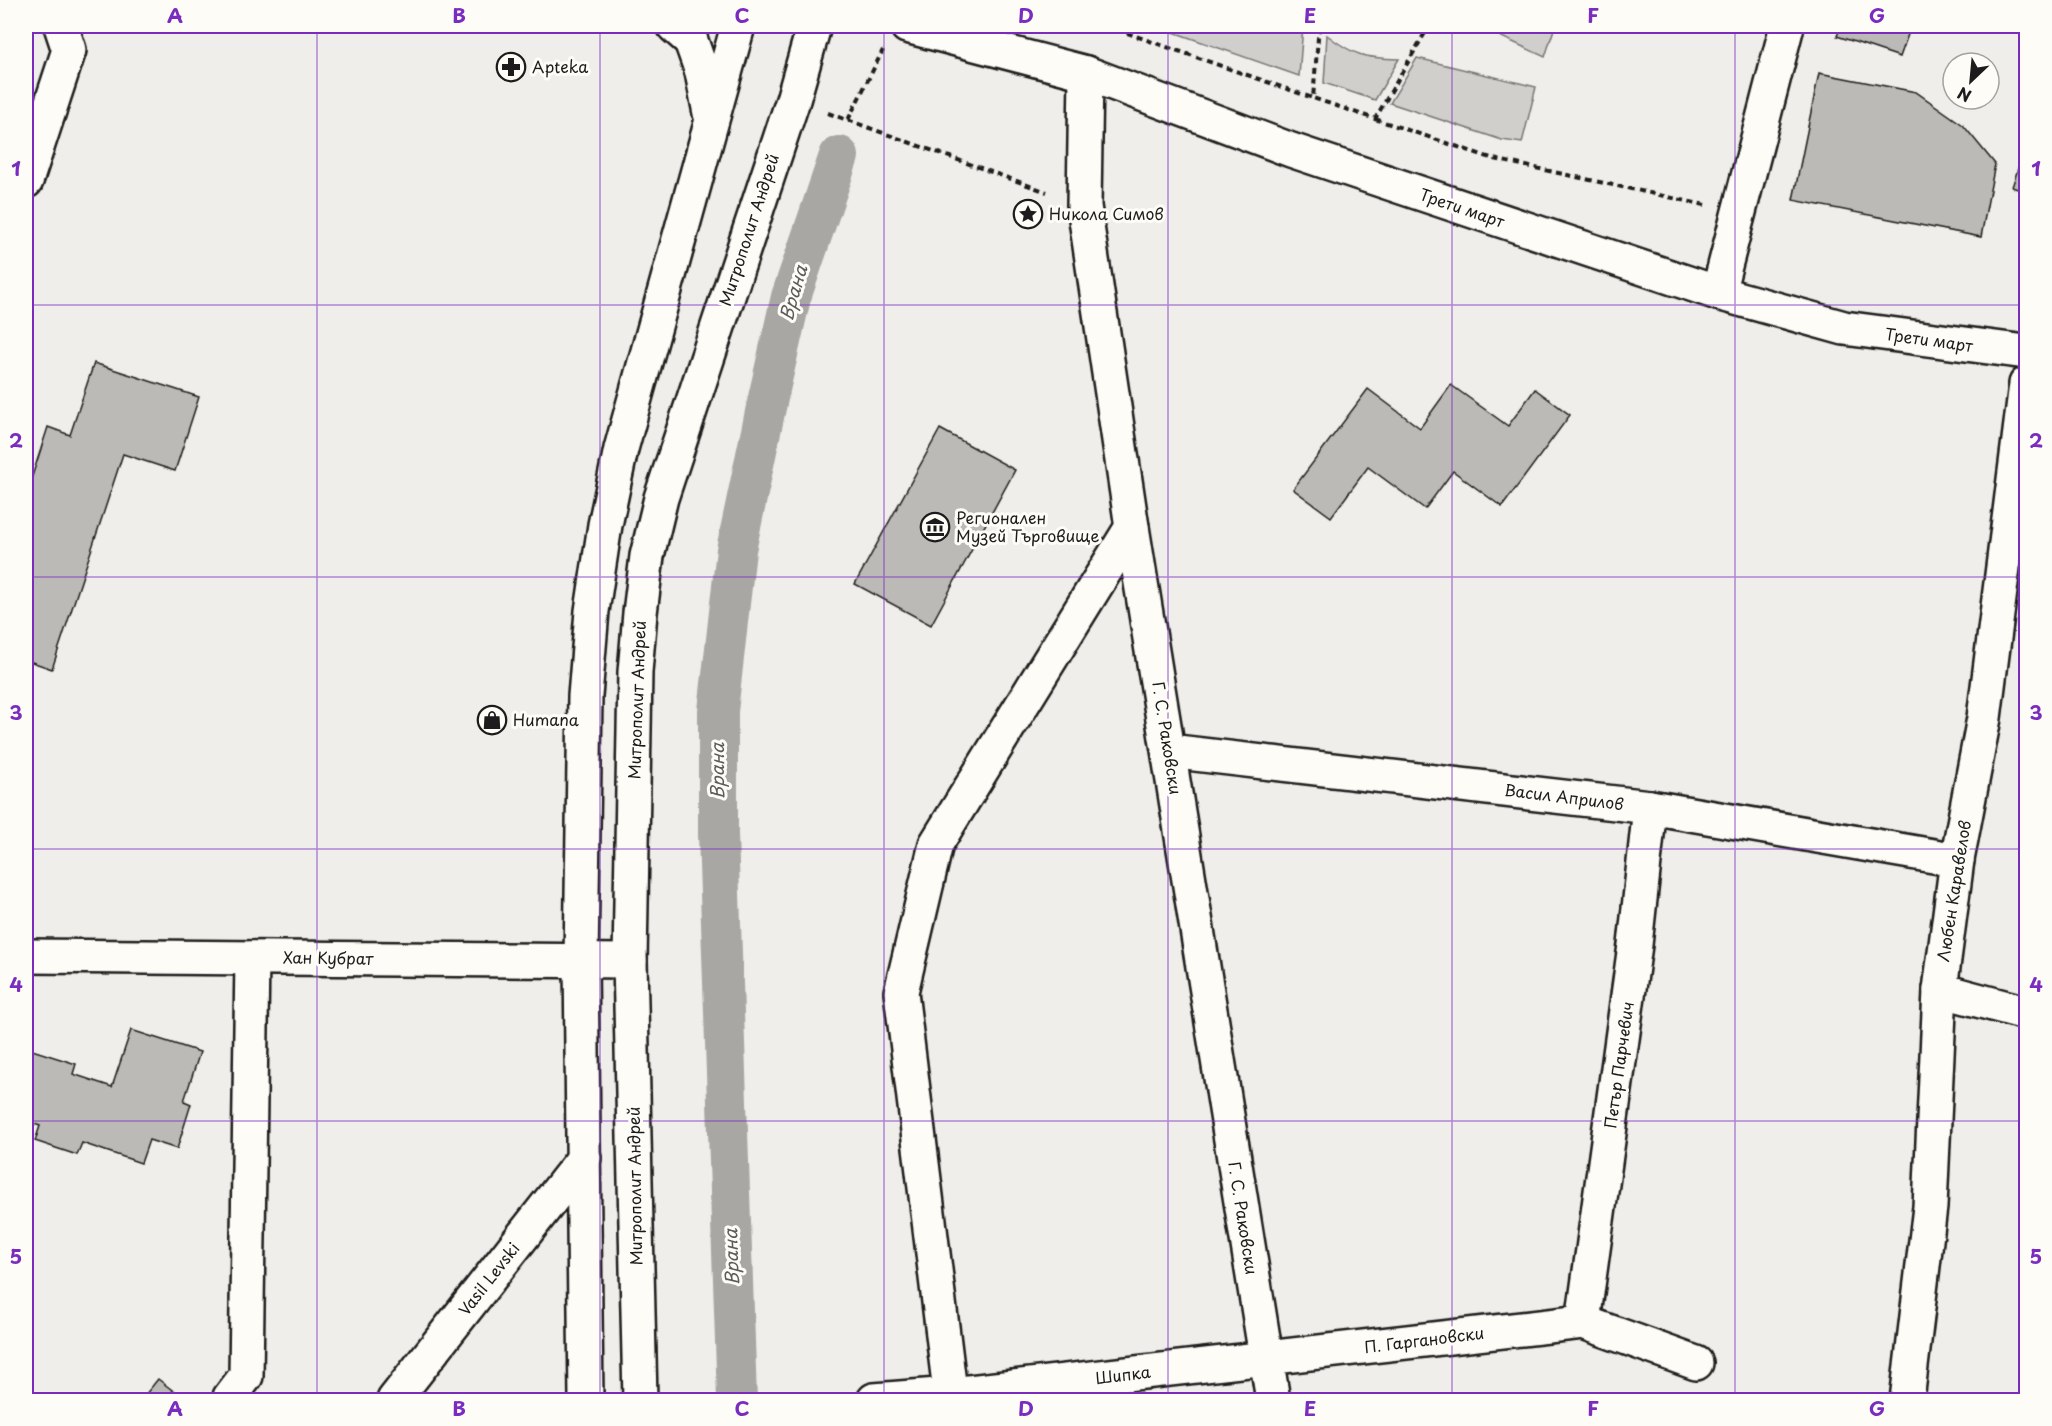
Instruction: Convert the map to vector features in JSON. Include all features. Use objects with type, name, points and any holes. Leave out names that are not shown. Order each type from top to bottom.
[{"type":"street","points":[[674,26],[691,41],[702,72],[711,119]]},
{"type":"street","points":[[586,1401],[581,961],[585,696],[592,611],[605,525],[621,448],[738,26]]},
{"type":"street","name":"Митрополит Андрей","points":[[640,1401],[630,961],[635,672],[647,556],[671,464],[793,100],[814,26]]},
{"type":"street","points":[[991,26],[1044,62]]},
{"type":"street","points":[[1718,293],[1787,26]]},
{"type":"street","name":"Трети март","points":[[896,36],[1044,62],[1086,73],[1291,150],[1718,293],[1844,328],[2026,352]]},
{"type":"street","points":[[26,181],[65,38]]},
{"type":"street","name":"Г. С. Раковски","points":[[1086,73],[1084,206],[1132,527],[1273,1401]]},
{"type":"street","name":"Любен Каравелов","points":[[1907,1401],[1930,1207],[1940,990],[1957,860],[1984,718],[2026,384]]},
{"type":"street","points":[[951,1397],[901,992],[936,844],[1132,527]]},
{"type":"street","name":"Васил Априлов","points":[[1169,751],[1650,807],[1957,860]]},
{"type":"street","name":"Петър Парчевич","points":[[1583,1322],[1635,945],[1650,807]]},
{"type":"street","name":"Хан Кубрат","points":[[26,956],[630,961]]},
{"type":"street","points":[[234,1401],[230,1396],[246,1376],[252,958]]},
{"type":"street","points":[[1940,990],[2026,1013]]},
{"type":"street","name":"Vasil Levski","points":[[394,1401],[584,1158]]},
{"type":"street","points":[[1583,1322],[1696,1363]]},
{"type":"street","name":"П. Гаргановски","points":[[1265,1358],[1583,1322]]},
{"type":"street","name":"Шипка","points":[[874,1401],[951,1397],[1265,1358]]},
{"type":"path","points":[[1107,26],[1494,159],[1712,206]]},
{"type":"path","points":[[1313,98],[1319,26]]},
{"type":"path","points":[[1357,26],[1369,30],[1398,33],[1421,26]]},
{"type":"path","points":[[1375,119],[1429,26]]},
{"type":"path","points":[[848,120],[896,36]]},
{"type":"path","points":[[793,100],[1084,206]]},
{"type":"shaded area","points":[[1156,26],[1303,26],[1299,76]]},
{"type":"shaded area","points":[[1478,26],[1555,26],[1545,57]]},
{"type":"shaded area","points":[[1327,35],[1353,52],[1377,58],[1399,59],[1375,100],[1324,83]]},
{"type":"shaded area","points":[[1417,58],[1536,87],[1522,143],[1502,140],[1390,103]]},
{"type":"building","points":[[1841,26],[1911,26],[1900,57],[1837,36]]},
{"type":"building","points":[[1819,73],[1916,92],[1963,125],[1995,164],[1981,237],[1793,200]]},
{"type":"building","points":[[2026,144],[2026,192],[2012,187]]},
{"type":"building","points":[[94,363],[199,397],[175,471],[123,454],[52,669],[26,660],[26,495],[48,427],[70,435]]},
{"type":"building","points":[[1451,385],[1508,426],[1535,389],[1570,415],[1502,507],[1453,471],[1425,509],[1368,467],[1331,517],[1293,489],[1368,389],[1420,428]]},
{"type":"building","name":"Регионален Музей Търговище","points":[[940,429],[1015,470],[931,625],[855,584]]},
{"type":"building","points":[[131,1030],[200,1052],[184,1101],[191,1104],[177,1149],[149,1140],[141,1163],[82,1143],[77,1155],[35,1141],[40,1126],[26,1121],[26,1048],[76,1064],[73,1074],[112,1087]]},
{"type":"building","points":[[158,1379],[185,1400],[141,1400]]},
{"type":"waterway","name":"Врана","points":[[737,1400],[718,834],[718,711],[736,550],[768,398],[791,297],[839,156]]},
{"type":"place","name":"Apteka","points":[[511,67]]},
{"type":"place","name":"Никола Симов","points":[[1028,214]]},
{"type":"place","name":"Регионален Музей Търговище","points":[[935,527]]},
{"type":"place","name":"Humana","points":[[492,720]]}]
